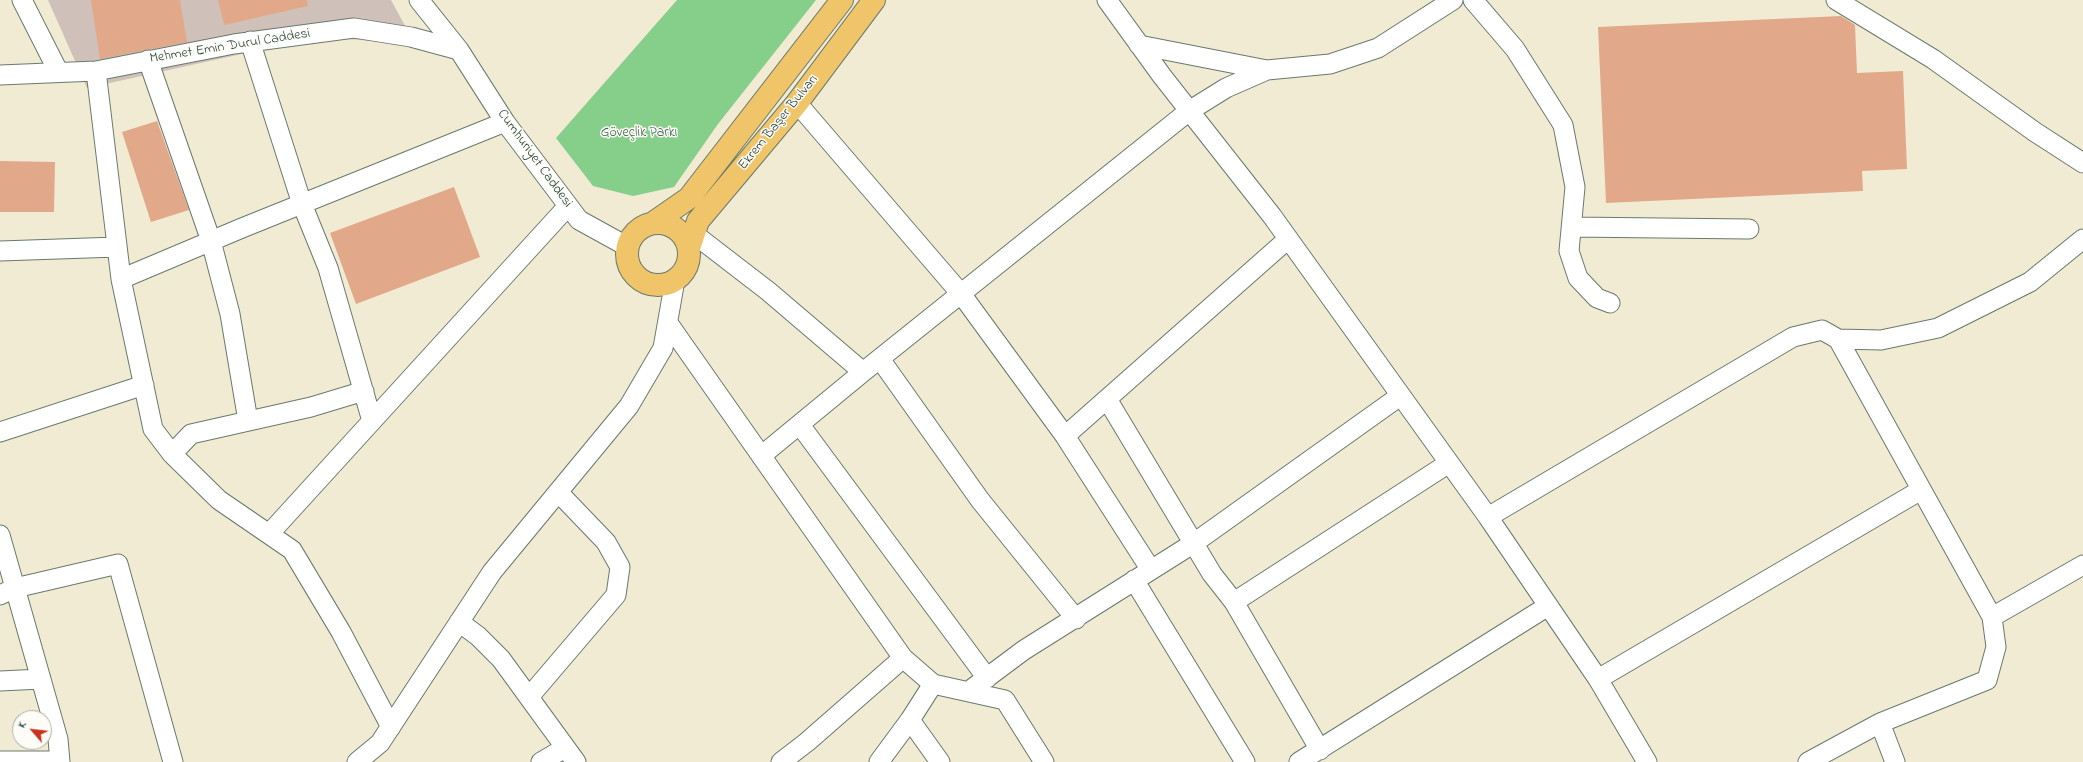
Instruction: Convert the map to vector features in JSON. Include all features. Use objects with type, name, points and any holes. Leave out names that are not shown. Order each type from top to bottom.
[{"type":"main road","name":"Ekrem Başer Bulvarı","points":[[653,223],[689,198],[842,0]]},
{"type":"main road","name":"Ekrem Başer Bulvarı","points":[[692,241],[698,221],[797,103],[874,0]]},
{"type":"main road","points":[[653,223],[665,223],[676,228],[684,237],[692,241],[689,261],[684,272],[675,280],[663,284],[651,284],[640,279],[632,270],[627,259],[628,247],[632,235],[641,227],[653,223]]},
{"type":"street","points":[[22,0],[58,71]]},
{"type":"street","name":"Cumhuriyet Caddesi","points":[[419,0],[459,50],[505,122],[579,220],[628,247]]},
{"type":"street","name":"Cumhuriyet Caddesi","points":[[435,0],[459,50]]},
{"type":"street","points":[[1107,0],[1139,45],[1288,239],[1488,517],[1598,679],[1647,762]]},
{"type":"street","points":[[1139,45],[1267,70],[1330,64],[1378,48],[1453,0]]},
{"type":"street","points":[[1473,0],[1515,49],[1563,125],[1575,187],[1569,250],[1578,278],[1597,298],[1610,303]]},
{"type":"street","points":[[1836,0],[1933,59],[2035,132],[2083,163]]},
{"type":"street","name":"Mehmet Emin Durul Caddesi","points":[[0,75],[58,71],[96,71],[250,42],[354,28],[411,37],[459,50]]},
{"type":"street","points":[[250,42],[302,204],[328,268],[372,421]]},
{"type":"street","points":[[148,60],[211,241],[230,314],[248,421]]},
{"type":"street","points":[[761,456],[863,372],[962,295],[1190,112],[1226,88],[1267,70]]},
{"type":"street","points":[[96,71],[121,279],[153,428],[172,454],[219,500],[292,550],[342,632],[391,726]]},
{"type":"street","points":[[797,103],[962,295],[1065,436],[1151,570]]},
{"type":"street","points":[[121,279],[505,122]]},
{"type":"street","points":[[269,534],[568,206]]},
{"type":"street","points":[[1572,227],[1749,229]]},
{"type":"street","points":[[1065,436],[1288,239]]},
{"type":"street","points":[[1488,517],[1793,337],[1822,330],[1838,339],[1881,340],[1938,328],[2030,282],[2083,239]]},
{"type":"street","points":[[692,241],[768,291],[863,372]]},
{"type":"street","points":[[0,251],[117,247]]},
{"type":"street","points":[[357,762],[380,743],[492,572],[629,406],[663,348],[675,280]]},
{"type":"street","points":[[668,323],[904,658],[932,684],[1005,700],[1044,762]]},
{"type":"street","points":[[1808,762],[1880,723],[1987,680],[1996,647],[1992,617],[1838,339]]},
{"type":"street","points":[[880,359],[980,500],[1076,619]]},
{"type":"street","points":[[0,432],[144,385]]},
{"type":"street","points":[[172,454],[191,434],[312,407],[364,391]]},
{"type":"street","points":[[969,691],[1024,650],[1076,619],[1134,580],[1194,543],[1400,396]]},
{"type":"street","points":[[1107,399],[1212,574],[1234,602],[1320,750]]},
{"type":"street","points":[[800,425],[987,678]]},
{"type":"street","points":[[1234,602],[1450,464]]},
{"type":"street","points":[[1598,679],[1922,490]]},
{"type":"street","points":[[529,697],[616,595],[620,567],[606,542],[558,492]]},
{"type":"street","points":[[0,535],[8,591],[41,679],[58,739],[60,761],[0,761]]},
{"type":"street","points":[[8,591],[118,564],[173,762]]},
{"type":"street","points":[[1992,617],[2083,565]]},
{"type":"street","points":[[1134,580],[1246,762]]},
{"type":"street","points":[[1299,762],[1548,606]]},
{"type":"street","points":[[459,622],[478,636],[501,658],[571,755],[541,762]]},
{"type":"street","points":[[781,762],[807,742],[904,658]]},
{"type":"street","points":[[0,681],[41,679]]},
{"type":"street","points":[[879,762],[910,720],[932,684]]},
{"type":"street","points":[[910,720],[940,762]]},
{"type":"street","points":[[1880,723],[1895,762]]},
{"type":"shaded area","points":[[48,0],[391,0],[415,44],[319,37],[87,88]]},
{"type":"green space","name":"Göveçlik Parkı","points":[[677,0],[816,0],[718,124],[674,187],[633,196],[593,186],[556,138]]},
{"type":"building","points":[[91,0],[180,0],[187,42],[100,59]]},
{"type":"building","points":[[218,0],[307,0],[308,6],[224,25]]},
{"type":"building","points":[[1841,16],[1855,25],[1857,73],[1903,71],[1907,169],[1862,171],[1863,191],[1606,203],[1598,27]]},
{"type":"building","points":[[157,121],[189,210],[151,222],[122,132]]},
{"type":"building","points":[[0,161],[55,162],[54,212],[0,212]]},
{"type":"building","points":[[454,187],[480,257],[356,304],[330,233]]}]
